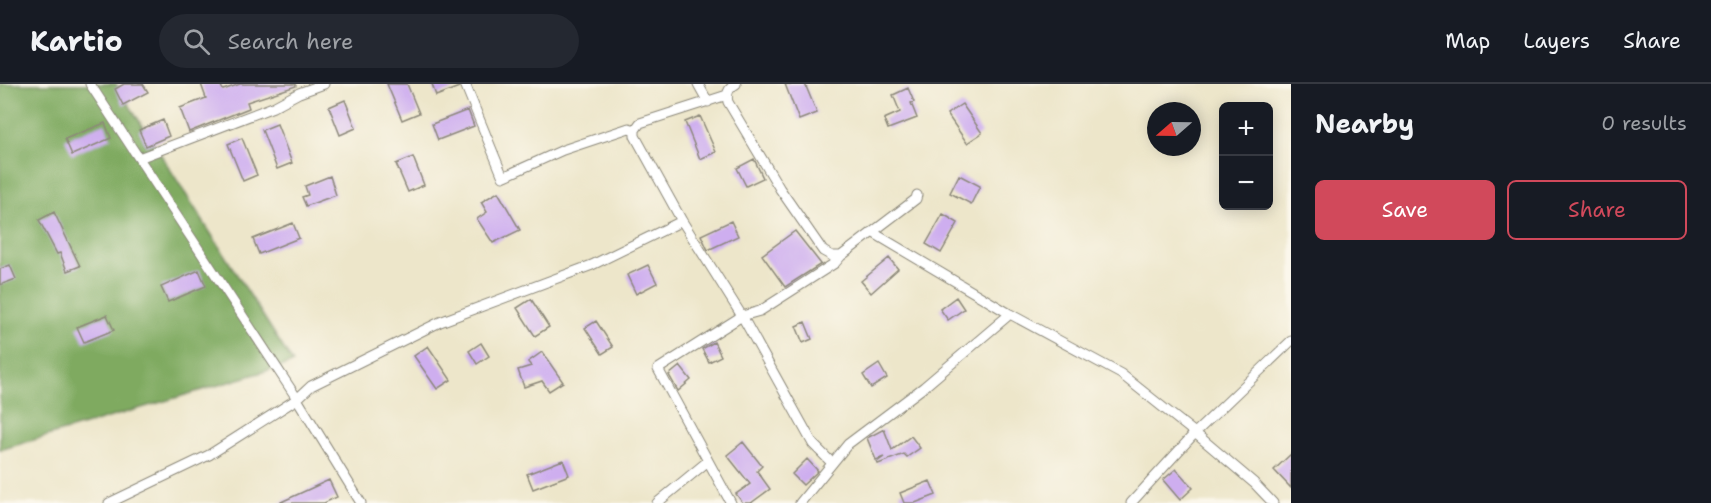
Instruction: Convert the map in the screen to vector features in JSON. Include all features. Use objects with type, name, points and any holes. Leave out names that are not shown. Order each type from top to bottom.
[{"type":"street","points":[[90,84],[297,399],[361,503]]},
{"type":"street","points":[[139,158],[273,107],[299,93],[324,84]]},
{"type":"street","points":[[465,84],[503,177],[563,150],[629,128],[635,129]]},
{"type":"street","points":[[698,84],[708,102]]},
{"type":"street","points":[[736,84],[729,89],[728,102],[780,189],[823,251],[832,256],[841,256]]},
{"type":"street","points":[[727,95],[640,123],[635,129],[635,136],[682,221],[742,316],[813,444],[831,462]]},
{"type":"street","points":[[731,503],[658,369],[742,316],[760,311],[835,263],[916,199],[917,195]]},
{"type":"street","points":[[109,503],[209,455],[297,399],[311,387],[440,322],[592,265],[682,221]]},
{"type":"street","points":[[872,232],[1010,314],[1121,374],[1254,483],[1273,503]]},
{"type":"street","points":[[800,503],[831,462],[848,444],[924,387],[1010,314]]},
{"type":"street","points":[[1131,503],[1195,433],[1291,341]]},
{"type":"street","points":[[657,503],[708,461]]},
{"type":"green space","points":[[0,84],[116,84],[293,363],[0,450]]},
{"type":"building","points":[[124,84],[143,84],[148,92],[123,105],[115,89]]},
{"type":"building","points":[[201,84],[220,84],[223,90],[240,84],[296,84],[296,86],[247,102],[249,108],[189,132],[180,108],[206,98]]},
{"type":"building","points":[[387,84],[407,84],[419,113],[402,120]]},
{"type":"building","points":[[432,84],[458,84],[459,87],[436,96]]},
{"type":"building","points":[[785,84],[805,84],[817,113],[799,120]]},
{"type":"building","points":[[908,88],[917,118],[888,129],[884,119],[900,112],[893,95]]},
{"type":"building","points":[[345,100],[356,128],[340,135],[329,107]]},
{"type":"building","points":[[962,104],[982,133],[967,143],[947,114]]},
{"type":"building","points":[[468,110],[474,126],[438,140],[432,124]]},
{"type":"building","points":[[700,116],[716,152],[700,159],[685,122]]},
{"type":"building","points":[[163,120],[169,136],[146,146],[139,130]]},
{"type":"building","points":[[105,123],[111,138],[72,155],[65,139]]},
{"type":"building","points":[[277,124],[292,163],[277,169],[262,130]]},
{"type":"building","points":[[242,138],[257,175],[243,181],[228,144]]},
{"type":"building","points":[[413,157],[424,185],[408,192],[396,164]]},
{"type":"building","points":[[754,159],[763,178],[746,186],[737,168]]},
{"type":"building","points":[[959,175],[980,186],[971,204],[950,193]]},
{"type":"building","points":[[330,176],[336,195],[306,206],[302,197],[308,195],[305,186]]},
{"type":"building","points":[[498,192],[520,230],[493,243],[477,219],[487,212],[481,202]]},
{"type":"building","points":[[54,212],[80,266],[67,271],[60,253],[57,254],[39,220]]},
{"type":"building","points":[[943,214],[958,223],[941,253],[926,244]]},
{"type":"building","points":[[731,221],[738,236],[708,250],[701,235]]},
{"type":"building","points":[[293,223],[299,238],[259,254],[253,239]]},
{"type":"building","points":[[795,231],[821,264],[785,287],[762,255]]},
{"type":"building","points":[[889,258],[898,269],[871,293],[861,281]]},
{"type":"building","points":[[10,265],[16,279],[0,285],[0,269]]},
{"type":"building","points":[[648,265],[657,283],[636,294],[627,275]]},
{"type":"building","points":[[199,270],[206,286],[168,302],[161,287]]},
{"type":"building","points":[[956,297],[964,309],[948,320],[940,309]]},
{"type":"building","points":[[531,299],[549,327],[535,336],[517,308]]},
{"type":"building","points":[[107,315],[114,330],[84,342],[77,327]]},
{"type":"building","points":[[596,321],[613,347],[602,354],[585,328]]},
{"type":"building","points":[[805,322],[812,339],[803,343],[796,326]]},
{"type":"building","points":[[714,342],[721,356],[709,362],[702,349]]},
{"type":"building","points":[[481,343],[489,356],[477,364],[469,351]]},
{"type":"building","points":[[428,346],[451,380],[437,389],[414,356]]},
{"type":"building","points":[[542,352],[563,382],[549,391],[542,381],[524,387],[518,370],[531,366],[528,362]]},
{"type":"building","points":[[879,364],[887,378],[871,388],[863,375]]},
{"type":"building","points":[[680,366],[691,380],[678,391],[669,375]]},
{"type":"building","points":[[884,429],[892,450],[911,436],[920,448],[907,457],[904,454],[878,464],[877,462],[884,457],[876,460],[867,438]]},
{"type":"building","points":[[743,442],[762,466],[757,471],[770,489],[751,503],[743,503],[736,494],[750,484],[727,455]]},
{"type":"building","points":[[1291,454],[1291,488],[1274,470]]},
{"type":"building","points":[[807,459],[818,471],[803,485],[792,474]]},
{"type":"building","points":[[563,460],[569,475],[533,489],[527,474]]},
{"type":"building","points":[[1176,469],[1193,488],[1180,500],[1163,480]]},
{"type":"building","points":[[329,480],[337,497],[324,503],[279,503]]},
{"type":"building","points":[[930,481],[936,495],[915,503],[904,503],[900,493]]}]
